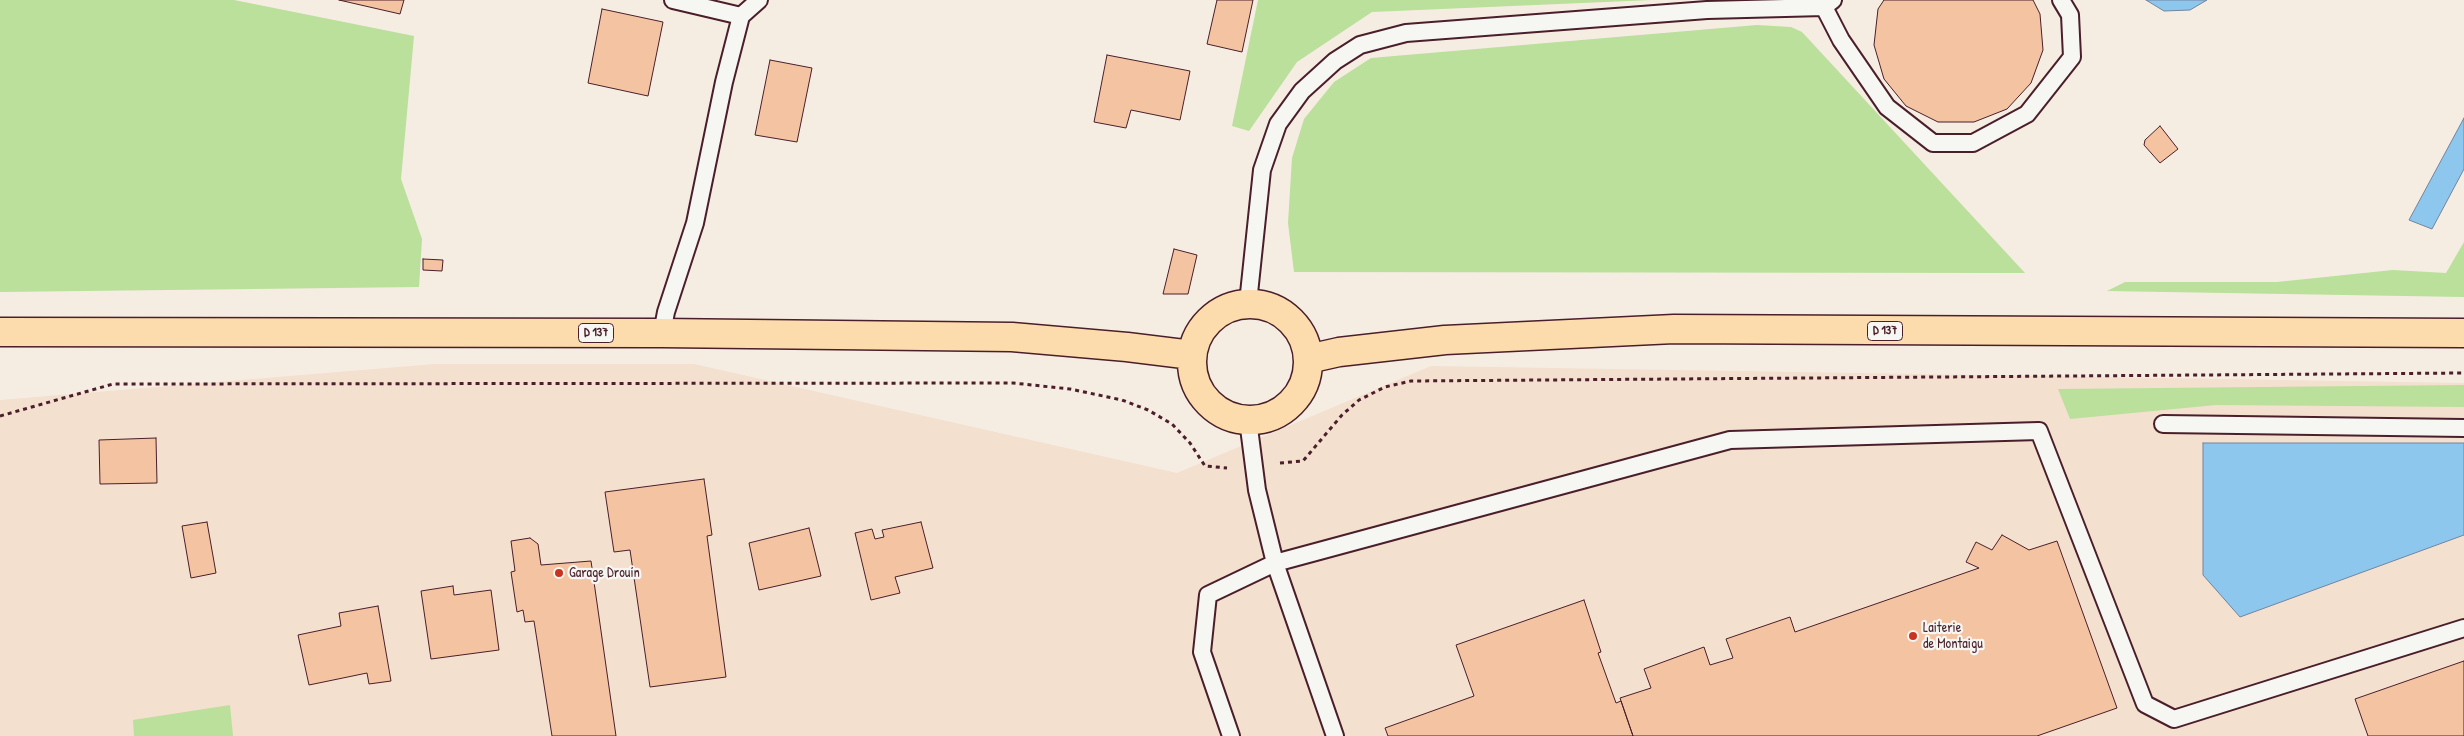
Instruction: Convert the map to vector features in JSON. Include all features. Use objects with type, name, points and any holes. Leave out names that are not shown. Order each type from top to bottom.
[{"type":"main road","points":[[1248,303],[1265,305],[1282,313],[1295,325],[1304,341],[1308,359],[1305,378],[1297,395],[1284,409],[1266,417],[1248,420],[1229,416],[1213,407],[1200,392],[1193,374],[1192,355],[1196,339],[1204,325],[1224,310],[1248,303]]},
{"type":"main road","name":"D 137","points":[[1308,359],[1339,352],[1445,340],[1674,329],[2464,332]]},
{"type":"main road","name":"D 137","points":[[0,332],[662,333],[1012,337],[1127,346],[1192,355]]},
{"type":"lane","points":[[672,0],[741,16]]},
{"type":"lane","points":[[662,333],[666,312],[695,223],[724,82],[741,16],[760,0]]},
{"type":"lane","points":[[1248,303],[1262,170],[1278,124],[1302,91],[1335,61],[1360,45],[1406,33],[1707,10],[1828,3],[1841,40],[1887,107],[1933,143],[1973,143],[2027,114],[2072,58],[2070,16],[2061,0]]},
{"type":"lane","points":[[1248,420],[1257,490],[1275,563],[1335,736]]},
{"type":"lane","points":[[2163,424],[2464,428]]},
{"type":"lane","points":[[1230,736],[1202,652],[1208,595],[1275,563],[1730,440],[2039,432],[2145,704],[2174,719],[2464,628]]},
{"type":"path","points":[[0,416],[113,384],[1013,383],[1070,389],[1122,400],[1148,410],[1172,424],[1190,443],[1205,466],[1255,467],[1303,460],[1342,415],[1359,400],[1385,387],[1411,381],[2464,373]]},
{"type":"shaded area","points":[[435,364],[694,364],[1177,473],[1431,366],[2464,383],[2464,736],[0,736],[0,400]]},
{"type":"green space","points":[[0,0],[234,0],[414,36],[401,179],[422,239],[419,287],[0,292]]},
{"type":"green space","points":[[1258,0],[1652,0],[1372,12],[1297,62],[1249,131],[1232,126]]},
{"type":"green space","points":[[1757,25],[1791,27],[1802,32],[2025,273],[1294,272],[1288,223],[1292,158],[1304,119],[1334,82],[1371,58]]},
{"type":"green space","points":[[2464,242],[2464,297],[2107,291],[2125,282],[2277,282],[2393,270],[2446,273]]},
{"type":"green space","points":[[2464,385],[2464,407],[2216,405],[2070,419],[2058,389]]},
{"type":"green space","points":[[230,705],[233,736],[134,736],[133,720]]},
{"type":"water","points":[[2146,0],[2207,0],[2190,10],[2164,11]]},
{"type":"water","points":[[2464,118],[2464,169],[2432,229],[2409,220]]},
{"type":"water","points":[[2203,443],[2464,443],[2464,535],[2240,617],[2203,575]]},
{"type":"building","points":[[339,0],[404,0],[400,14]]},
{"type":"building","points":[[1217,0],[1253,0],[1242,52],[1207,44]]},
{"type":"building","points":[[1884,0],[2033,0],[2040,14],[2043,50],[2031,83],[2007,109],[1974,122],[1938,122],[1906,106],[1884,79],[1874,45],[1878,9]]},
{"type":"building","points":[[602,9],[663,22],[648,96],[588,83]]},
{"type":"building","points":[[1107,55],[1190,71],[1180,120],[1131,110],[1126,128],[1094,122]]},
{"type":"building","points":[[770,60],[812,68],[797,142],[755,135]]},
{"type":"building","points":[[2160,126],[2178,149],[2160,163],[2144,145],[2145,140]]},
{"type":"building","points":[[1174,249],[1197,255],[1188,294],[1163,294]]},
{"type":"building","points":[[423,259],[443,260],[442,271],[423,270]]},
{"type":"building","points":[[156,438],[157,483],[100,484],[99,440]]},
{"type":"building","points":[[704,479],[712,535],[707,536],[726,677],[650,687],[630,550],[614,552],[605,492]]},
{"type":"building","points":[[207,522],[216,573],[191,578],[182,526]]},
{"type":"building","points":[[921,522],[933,568],[895,577],[900,593],[871,600],[855,533],[872,529],[875,539],[884,537],[882,530]]},
{"type":"building","points":[[809,528],[821,576],[759,590],[749,543]]},
{"type":"building","name":"Laiterie de Montaigu","points":[[2002,535],[2029,550],[2057,541],[2117,708],[2037,736],[1633,736],[1620,698],[1651,688],[1644,669],[1704,647],[1710,665],[1733,658],[1726,639],[1790,617],[1795,632],[1979,568],[1966,562],[1976,542],[1992,550]]},
{"type":"building","points":[[530,538],[538,544],[541,565],[591,561],[616,736],[552,736],[534,621],[525,622],[523,610],[517,612],[511,572],[515,571],[511,541]]},
{"type":"building","points":[[453,586],[454,595],[491,590],[499,650],[431,659],[421,591]]},
{"type":"building","points":[[1584,600],[1601,652],[1598,653],[1616,703],[1621,701],[1633,736],[1388,736],[1385,728],[1474,696],[1456,645]]},
{"type":"building","points":[[378,606],[391,681],[369,684],[367,673],[309,685],[298,635],[341,626],[339,613]]},
{"type":"building","points":[[2464,661],[2464,736],[2368,736],[2355,699]]},
{"type":"place","name":"Garage Drouin","points":[[559,573]]},
{"type":"place","name":"Laiterie de Montaigu","points":[[1913,636]]}]
